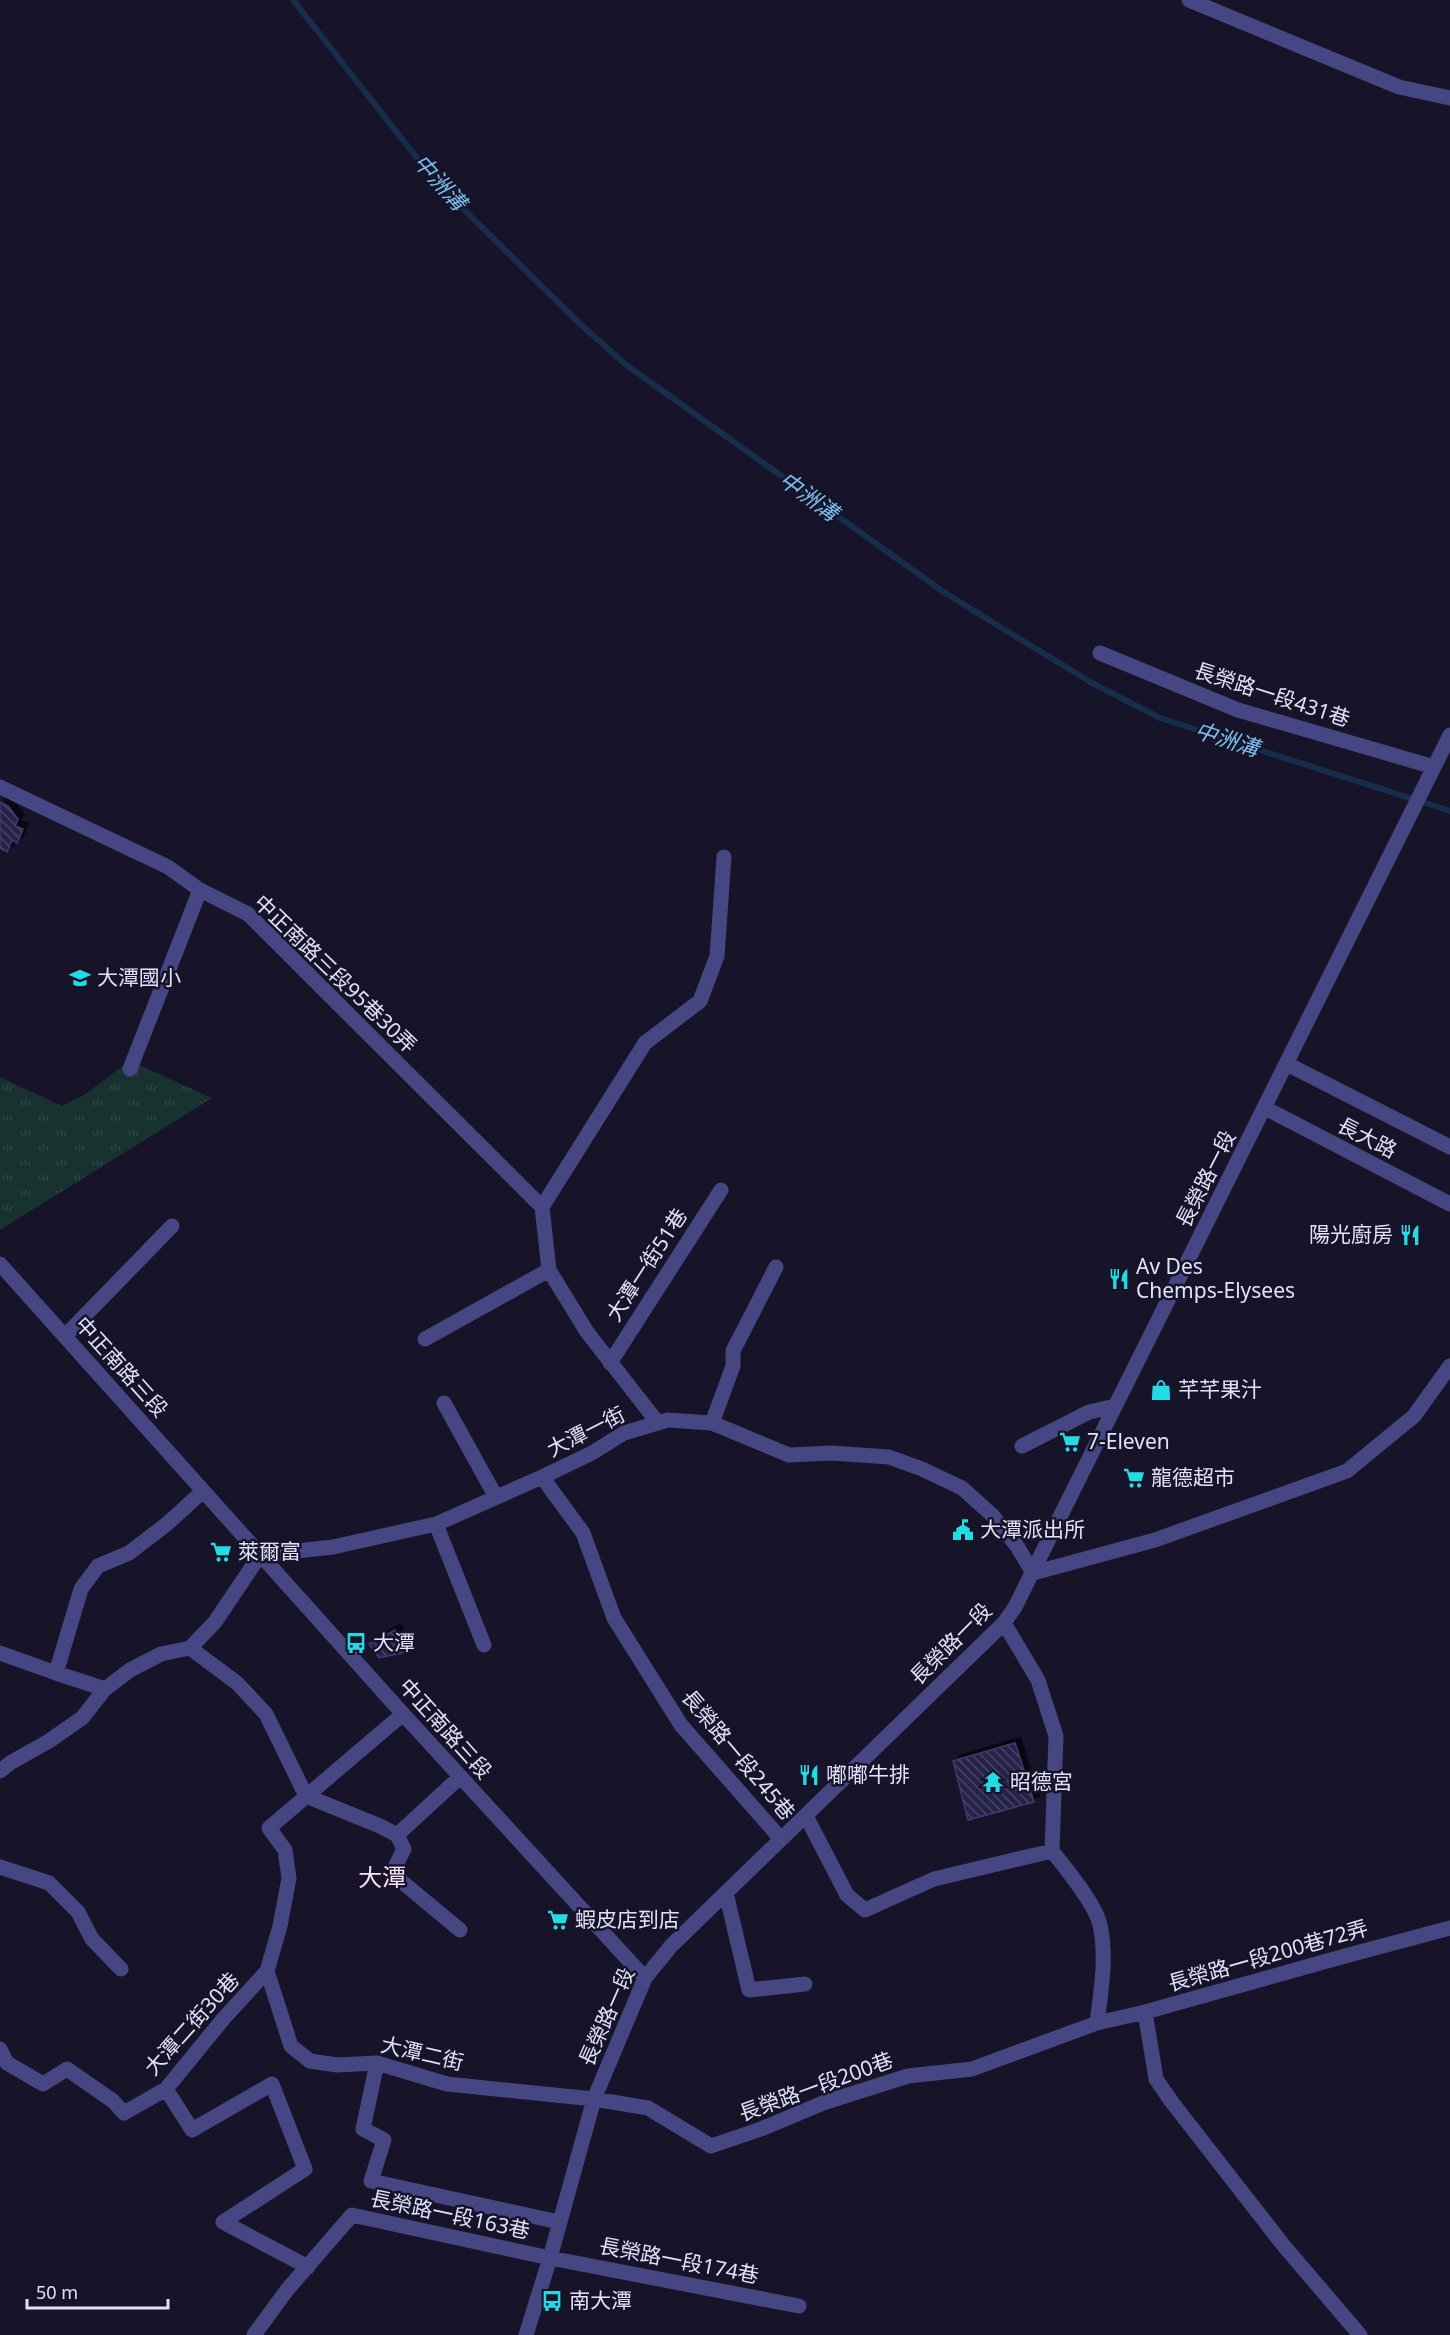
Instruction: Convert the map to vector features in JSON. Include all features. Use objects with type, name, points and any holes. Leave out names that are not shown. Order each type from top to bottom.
[{"type":"street","points":[[1189,0],[1399,87],[1450,98]]},
{"type":"street","name":"長榮路一段431巷","points":[[1100,653],[1238,710],[1434,767]]},
{"type":"street","name":"長榮路一段","points":[[526,2335],[594,2099],[645,1978],[658,1959],[1004,1623],[1033,1573],[1450,735]]},
{"type":"street","name":"中正南路三段95巷30弄","points":[[0,787],[168,867],[200,890],[248,914],[542,1208]]},
{"type":"street","points":[[542,1208],[645,1043],[700,1000],[717,956],[724,857]]},
{"type":"street","points":[[130,1069],[200,890]]},
{"type":"street","name":"長大路","points":[[1287,1064],[1450,1147]]},
{"type":"street","name":"長大路","points":[[1265,1108],[1450,1204]]},
{"type":"street","name":"大潭一街51巷","points":[[610,1364],[721,1190]]},
{"type":"street","name":"大潭一街51巷","points":[[542,1208],[549,1270],[587,1332],[658,1423]]},
{"type":"street","points":[[65,1336],[172,1226]]},
{"type":"street","name":"中正南路三段","points":[[0,1264],[202,1491],[645,1978]]},
{"type":"street","points":[[712,1423],[733,1366],[733,1351],[776,1267]]},
{"type":"street","points":[[425,1339],[549,1270]]},
{"type":"street","points":[[1033,1573],[1155,1540],[1289,1494],[1347,1471],[1414,1416],[1450,1366]]},
{"type":"street","points":[[444,1403],[496,1497]]},
{"type":"street","points":[[1022,1446],[1089,1412],[1115,1406]]},
{"type":"street","name":"大潭一街","points":[[260,1555],[333,1547],[436,1524],[592,1453],[624,1433],[668,1420],[712,1423],[789,1455],[831,1452],[889,1458],[922,1469],[962,1488],[992,1515],[1017,1546],[1033,1573]]},
{"type":"street","name":"長榮路一段245巷","points":[[542,1477],[583,1533],[614,1618],[681,1725],[781,1839]]},
{"type":"street","points":[[56,1673],[81,1589],[98,1566],[129,1553],[168,1523],[202,1491]]},
{"type":"street","points":[[436,1524],[484,1645]]},
{"type":"street","points":[[0,1771],[82,1718],[105,1689],[130,1670],[161,1654],[190,1648],[215,1622],[260,1555]]},
{"type":"street","points":[[1004,1623],[1038,1680],[1056,1736],[1052,1851],[1079,1884],[1100,1923],[1103,1975],[1097,2023]]},
{"type":"street","points":[[190,1648],[237,1683],[266,1714],[306,1796],[397,1835],[404,1849],[395,1867],[395,1876],[460,1930]]},
{"type":"street","points":[[0,1653],[105,1689]]},
{"type":"street","points":[[267,1971],[280,1926],[289,1878],[285,1850],[269,1828],[404,1714]]},
{"type":"street","points":[[397,1835],[460,1776]]},
{"type":"street","points":[[806,1816],[847,1895],[865,1910],[934,1879],[1052,1851]]},
{"type":"street","points":[[0,1867],[50,1883],[78,1912],[92,1939],[121,1969]]},
{"type":"street","points":[[726,1893],[749,1990],[805,1984]]},
{"type":"street","name":"長榮路一段200巷72弄","points":[[1097,2023],[1145,2012],[1450,1928]]},
{"type":"street","name":"大潭二街","points":[[267,1971],[291,2046],[310,2061],[337,2065],[378,2063],[447,2084],[594,2099]]},
{"type":"street","name":"大潭二街30巷","points":[[0,2049],[7,2063],[43,2084],[67,2069],[113,2101],[124,2113],[166,2089],[224,2018],[267,1971]]},
{"type":"street","points":[[1145,2012],[1156,2079],[1170,2101],[1284,2246],[1360,2335]]},
{"type":"street","name":"長榮路一段200巷","points":[[594,2099],[648,2108],[711,2146],[761,2130],[823,2103],[908,2076],[972,2069],[1097,2023]]},
{"type":"street","points":[[378,2063],[363,2129],[384,2140],[371,2181],[560,2222]]},
{"type":"street","points":[[166,2089],[192,2130],[272,2084],[305,2169],[223,2222],[308,2267]]},
{"type":"street","name":"長榮路一段163巷","points":[[254,2335],[287,2290],[352,2216],[550,2258]]},
{"type":"street","name":"長榮路一段174巷","points":[[550,2258],[799,2306]]},
{"type":"green space","points":[[130,1061],[212,1098],[0,1230],[0,1077],[62,1106],[84,1095]]},
{"type":"building","points":[[0,802],[8,806],[18,819],[15,826],[23,829],[17,843],[12,840],[7,852],[0,848]]},
{"type":"building","points":[[395,1630],[406,1652],[379,1658],[369,1644]]},
{"type":"building","name":"昭德宮","points":[[1015,1743],[1034,1802],[968,1820],[953,1761]]},
{"type":"waterway","name":"中洲溝","points":[[293,0],[435,181],[578,322],[625,364],[945,593],[1092,683],[1160,718],[1450,811]]},
{"type":"place","name":"大潭國小","points":[[80,978]]},
{"type":"place","name":"陽光廚房","points":[[1410,1235]]},
{"type":"place","name":"Av Des Chemps-Elysees","points":[[1119,1279]]},
{"type":"place","name":"芊芊果汁","points":[[1161,1390]]},
{"type":"place","name":"7-Eleven","points":[[1070,1442]]},
{"type":"place","name":"龍德超市","points":[[1134,1478]]},
{"type":"place","name":"大潭派出所","points":[[963,1530]]},
{"type":"place","name":"萊爾富","points":[[221,1552]]},
{"type":"place","name":"大潭","points":[[356,1643]]},
{"type":"place","name":"嘟嘟牛排","points":[[809,1775]]},
{"type":"place","name":"昭德宮","points":[[993,1782]]},
{"type":"place","name":"蝦皮店到店","points":[[558,1920]]},
{"type":"place","name":"南大潭","points":[[552,2301]]},
{"type":"district","name":"大潭","points":[[382,1878]]}]
